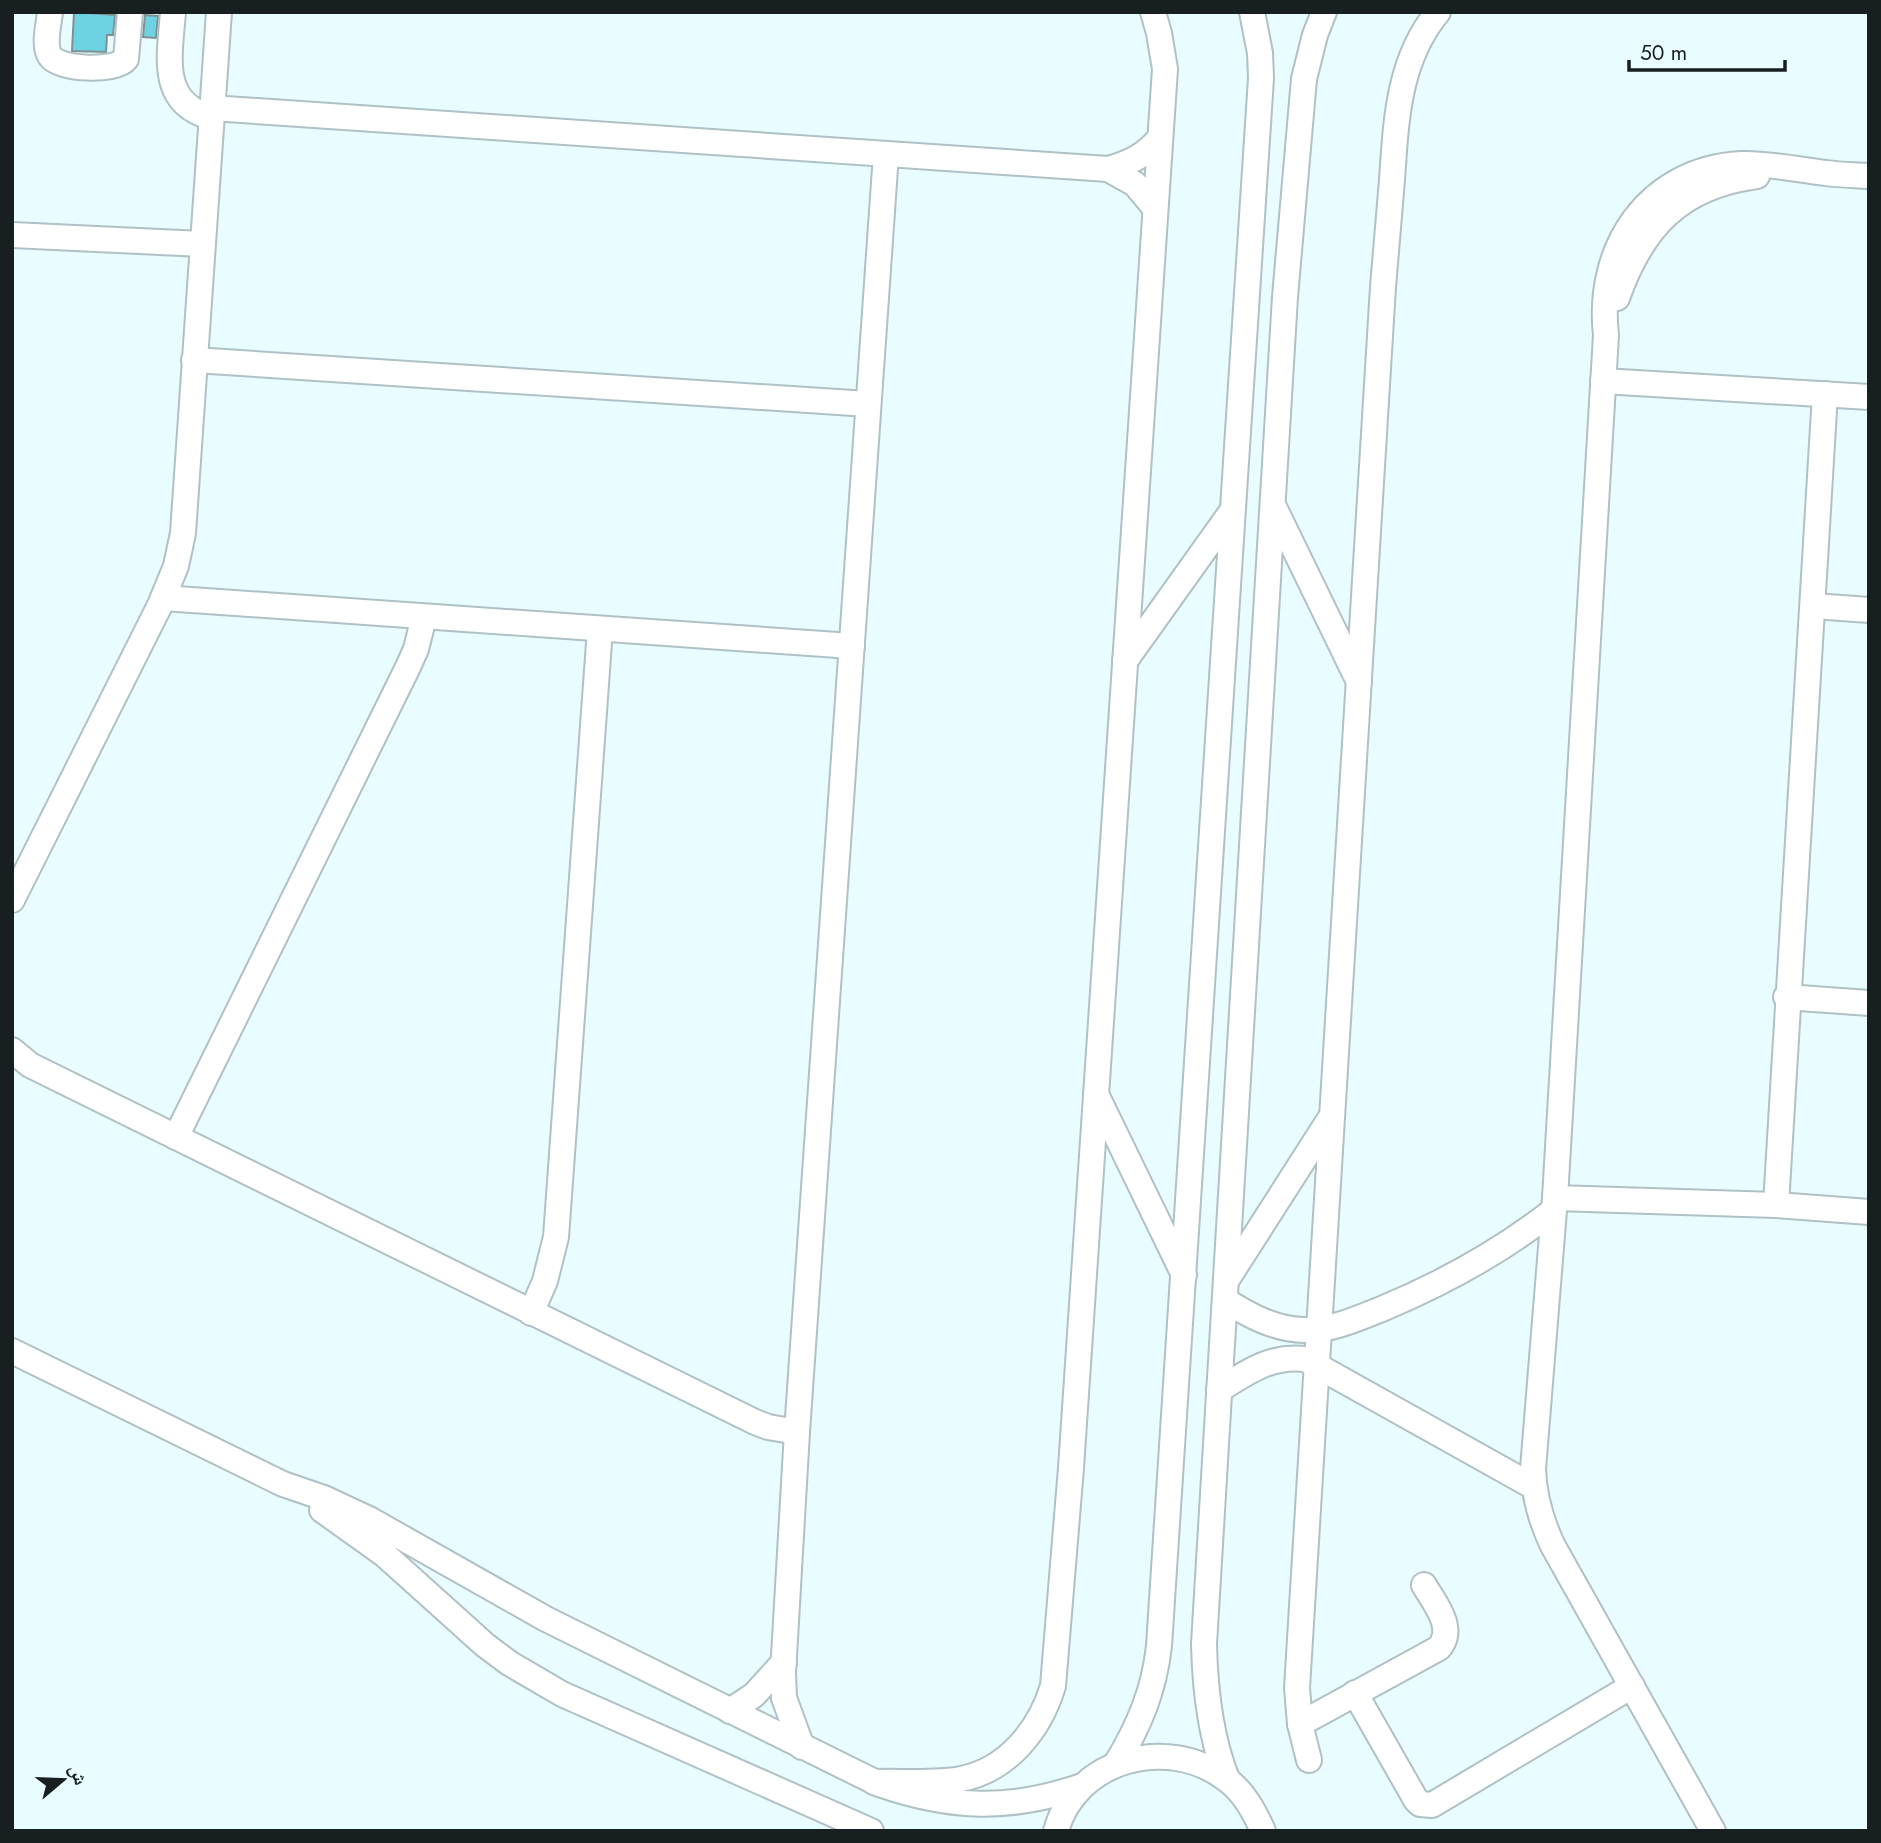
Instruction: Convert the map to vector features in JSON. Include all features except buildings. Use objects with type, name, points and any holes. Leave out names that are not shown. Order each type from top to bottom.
[{"type":"street","points":[[50,12],[48,51],[55,62],[108,68],[116,67],[125,59],[130,12]]},
{"type":"street","points":[[173,12],[169,63],[172,83],[187,106],[194,111],[1108,169],[1135,160],[1153,147],[1160,138]]},
{"type":"street","points":[[12,900],[163,598],[176,566],[183,533],[219,12]]},
{"type":"street","points":[[874,1782],[961,1779],[978,1774],[1009,1756],[1022,1744],[1037,1724],[1053,1686],[1071,1468],[1165,69],[1153,12]]},
{"type":"street","points":[[1116,1764],[1145,1711],[1157,1668],[1185,1276],[1261,79],[1260,53],[1252,12]]},
{"type":"street","points":[[1227,1779],[1214,1738],[1208,1707],[1204,1644],[1285,297],[1304,79],[1315,34],[1324,12]]},
{"type":"street","points":[[1309,1760],[1300,1724],[1297,1688],[1383,287],[1397,112],[1404,77],[1414,49],[1438,12]]},
{"type":"street","points":[[802,1747],[784,1698],[784,1662],[797,1432],[886,154]]},
{"type":"street","points":[[1108,169],[1135,184],[1155,208]]},
{"type":"street","points":[[1713,1831],[1553,1546],[1539,1514],[1534,1487],[1555,1204],[1606,335],[1635,253],[1655,225],[1681,202],[1710,187],[1744,178],[1827,173],[1869,176]]},
{"type":"street","points":[[12,235],[202,244]]},
{"type":"street","points":[[194,360],[868,404]]},
{"type":"street","points":[[1603,382],[1869,397]]},
{"type":"street","points":[[1776,1205],[1786,997],[1814,606],[1825,394]]},
{"type":"street","points":[[1273,506],[1360,683]]},
{"type":"street","points":[[1124,662],[1232,511]]},
{"type":"street","points":[[163,598],[852,646]]},
{"type":"street","points":[[1814,606],[1869,611]]},
{"type":"street","points":[[176,1138],[408,667],[416,649],[424,617]]},
{"type":"street","points":[[531,1313],[545,1281],[556,1237],[600,629]]},
{"type":"street","points":[[1786,997],[1869,1003]]},
{"type":"street","points":[[18,1059],[755,1422],[797,1432]]},
{"type":"street","points":[[1096,1093],[1185,1276]]},
{"type":"street","points":[[1225,1290],[1334,1114]]},
{"type":"street","points":[[1225,1290],[1242,1311],[1280,1327],[1320,1330],[1364,1316],[1437,1284],[1497,1252],[1555,1204],[1776,1205],[1869,1212]]},
{"type":"street","points":[[12,1351],[284,1484],[324,1498],[369,1519],[546,1619],[874,1782],[923,1798],[964,1805],[1016,1802],[1083,1786]]},
{"type":"street","points":[[1219,1390],[1257,1367],[1277,1359],[1305,1359],[1534,1487]]},
{"type":"street","points":[[284,1484],[385,1555],[485,1645],[535,1679],[562,1694],[871,1831]]},
{"type":"street","points":[[1300,1724],[1439,1648],[1444,1642],[1447,1628],[1424,1585]]},
{"type":"street","points":[[730,1711],[754,1695],[784,1662]]},
{"type":"street","points":[[1355,1693],[1416,1800],[1420,1804],[1432,1805],[1632,1686]]},
{"type":"street","points":[[1056,1831],[1068,1804],[1098,1773],[1135,1758],[1174,1756],[1193,1760],[1227,1779],[1254,1811],[1263,1831]]}]
